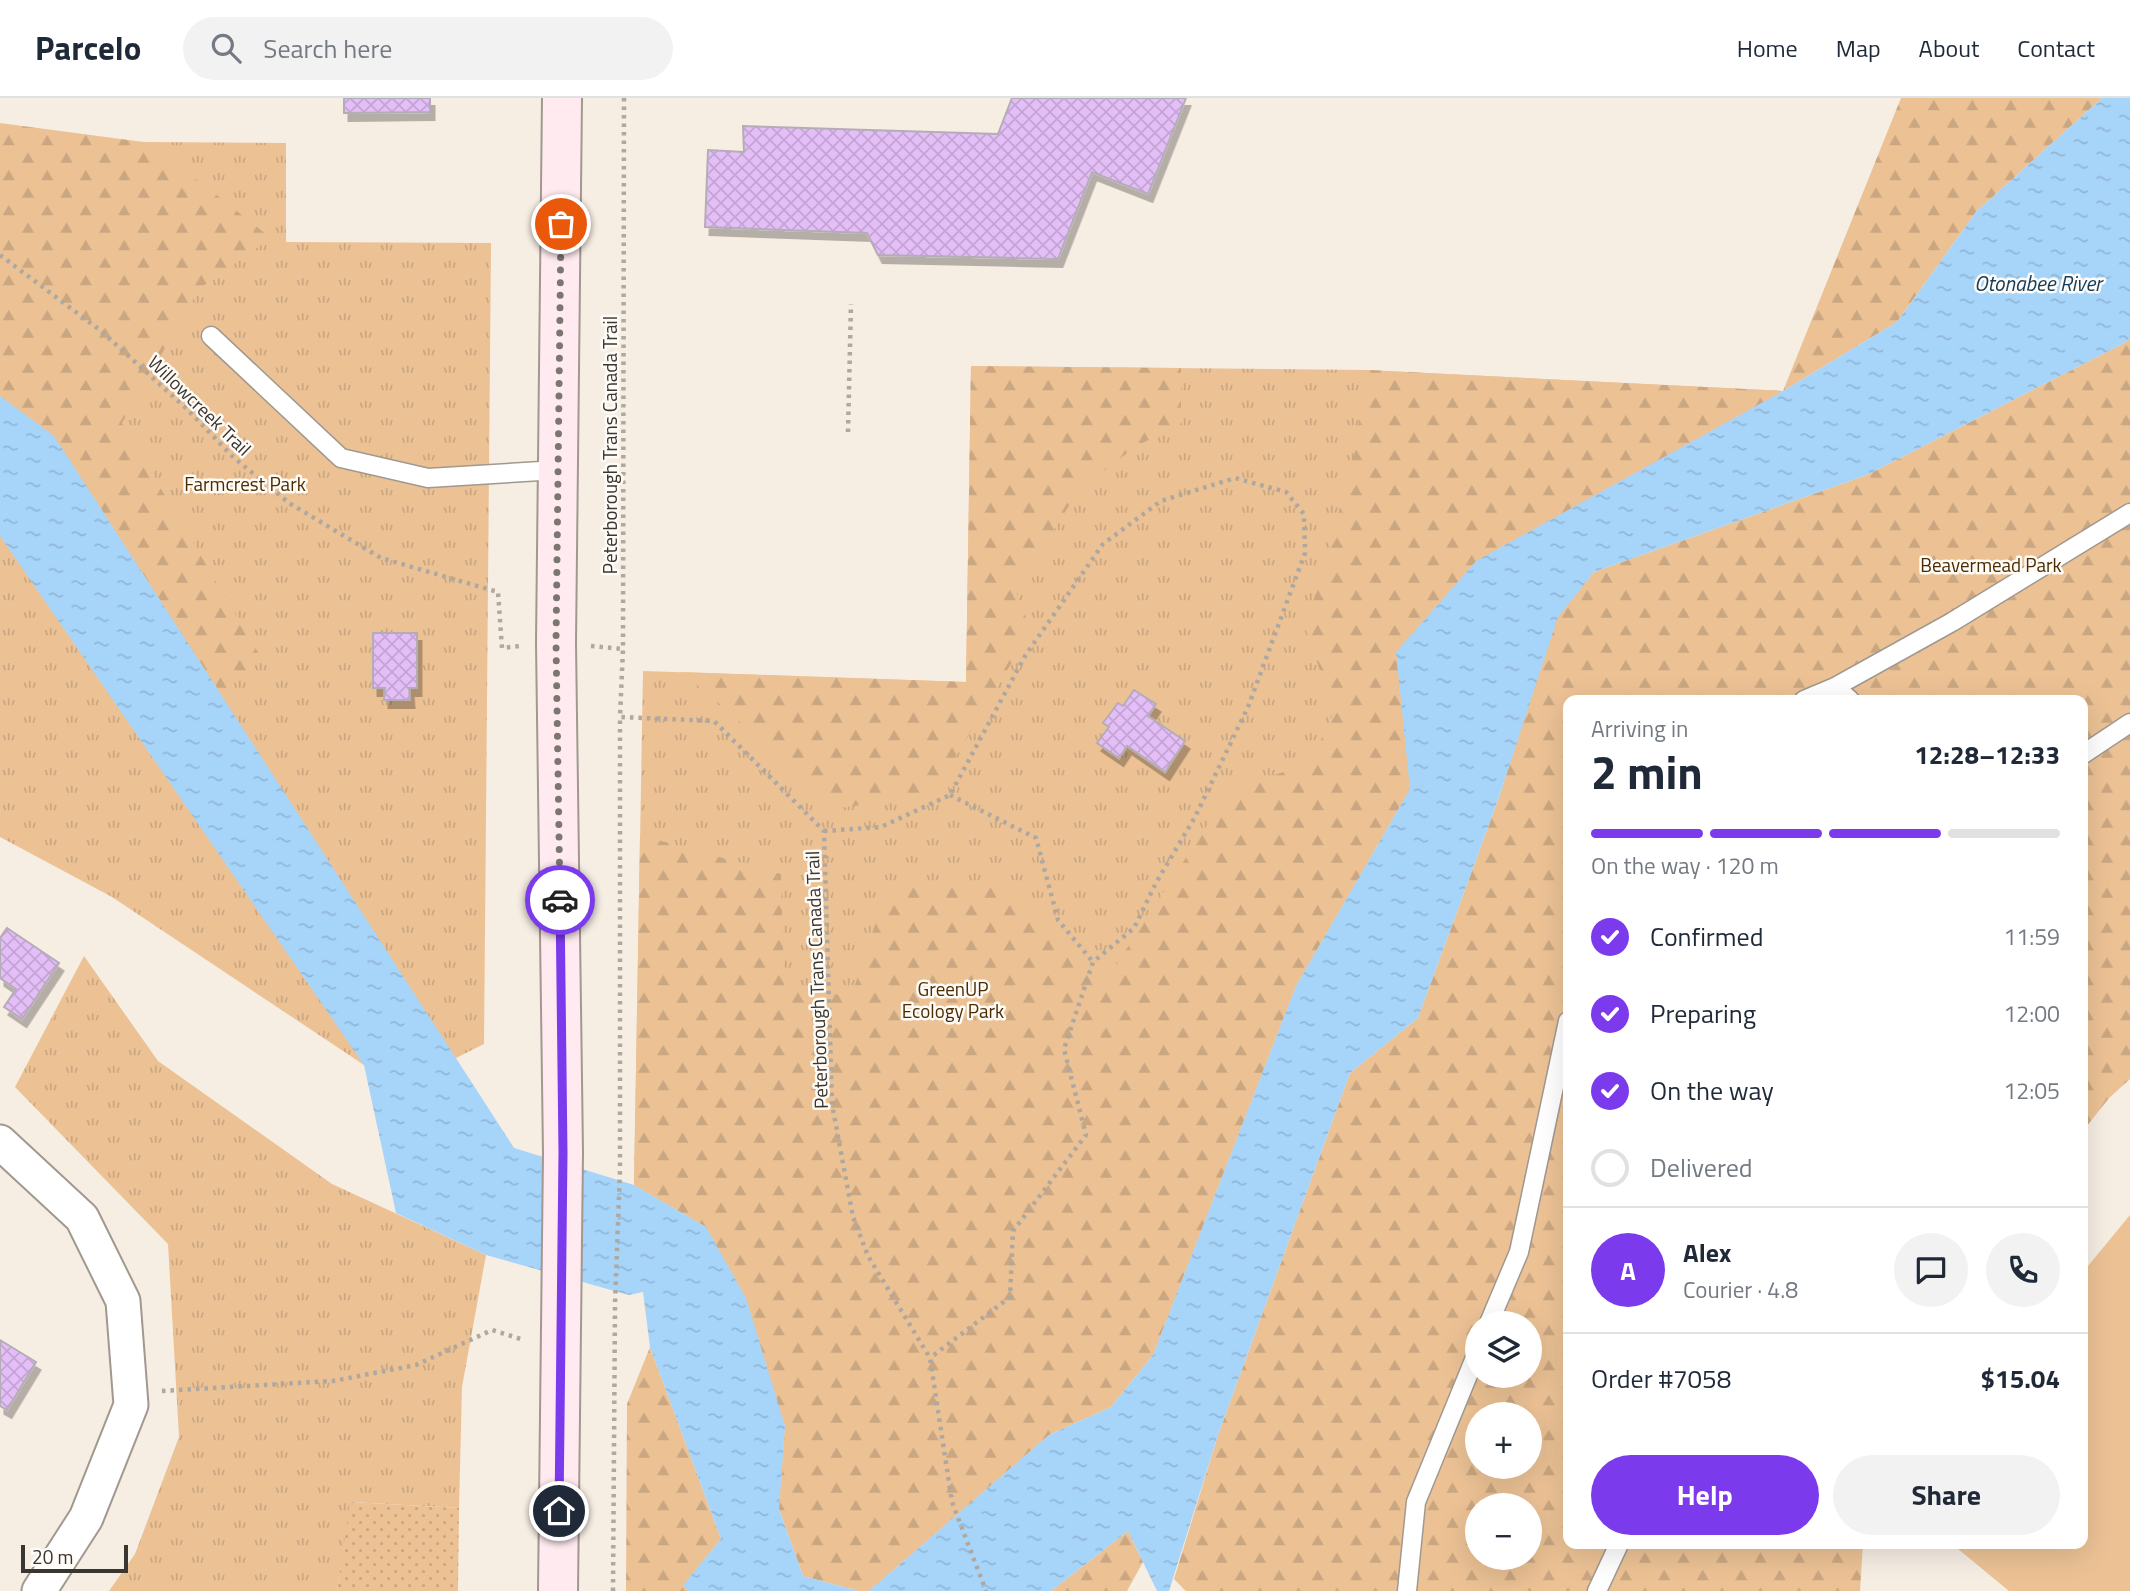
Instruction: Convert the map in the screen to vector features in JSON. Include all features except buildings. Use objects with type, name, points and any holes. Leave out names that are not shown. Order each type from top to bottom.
[{"type":"main road","points":[[558,1591],[563,1153],[556,643],[562,98]]},
{"type":"street","points":[[0,1142],[82,1218],[123,1301],[131,1405],[86,1518],[39,1591]]},
{"type":"lane","points":[[211,336],[341,458],[428,478],[557,470]]},
{"type":"lane","points":[[1816,695],[1952,622],[2130,513]]},
{"type":"lane","points":[[1835,687],[1844,695]]},
{"type":"lane","points":[[2088,751],[2130,723]]},
{"type":"lane","points":[[1494,1311],[1519,1252],[1563,1045]]},
{"type":"lane","points":[[1407,1591],[1416,1502],[1465,1382]]},
{"type":"lane","points":[[1597,1591],[1617,1549]]},
{"type":"path","name":"Peterborough Trans Canada Trail","points":[[624,98],[623,649],[620,717],[714,721],[824,831],[832,1104],[853,1217],[868,1256],[930,1358],[952,1502],[986,1591]]},
{"type":"path","name":"Willowcreek Trail","points":[[0,255],[101,331],[188,410],[233,457],[289,503],[380,558],[498,592],[502,648]]},
{"type":"path","points":[[848,432],[851,304]]},
{"type":"path","points":[[824,831],[881,827],[950,796],[1025,656],[1103,544],[1161,501],[1235,478],[1286,492],[1304,514],[1305,553],[1248,707],[1195,817],[1157,881],[1134,928],[1093,962],[1064,1049],[1086,1135],[1013,1231],[1010,1297],[930,1358]]},
{"type":"path","points":[[614,1591],[615,1304],[620,1170],[620,717]]},
{"type":"path","points":[[950,796],[1036,838],[1058,920],[1093,962]]},
{"type":"path","points":[[130,1391],[172,1392],[332,1381],[416,1364],[492,1330],[561,1350]]},
{"type":"green space","points":[[1901,98],[2102,98],[1976,212],[1897,322],[1783,391]]},
{"type":"green space","points":[[0,123],[151,143],[271,238],[199,289],[122,423],[262,659],[221,694],[54,436],[0,396]]},
{"type":"green space","name":"Farmcrest Park","points":[[0,141],[286,143],[286,242],[491,243],[484,1044],[456,1058],[364,1065],[112,897],[0,837]]},
{"type":"green space","name":"Beavermead Park","points":[[2130,337],[2130,1079],[2109,1098],[2088,1125],[2088,695],[1563,695],[1563,1549],[1863,1549],[1860,1591],[1186,1591],[1174,1579],[1218,1435],[1350,1073],[1418,1018],[1499,797],[1557,617],[1594,572],[1867,475],[2126,342]]},
{"type":"green space","name":"GreenUP Ecology Park","points":[[971,366],[1367,370],[1783,391],[1476,561],[1410,789],[1296,986],[1153,1355],[1049,1435],[869,1591],[858,1591],[779,1509],[785,1425],[706,1227],[634,1185],[643,671],[966,682]]},
{"type":"green space","points":[[971,366],[1181,368],[1181,423],[1135,447],[1078,491],[1016,592],[1031,630],[933,795],[832,809],[732,714],[681,672],[966,682]]},
{"type":"green space","name":"GreenUP Ecology Park","points":[[1367,370],[1783,391],[1396,652],[1410,789],[1296,986],[1153,1355],[1111,1407],[1049,1435],[869,1591],[858,1591],[803,1576],[779,1509],[785,1425],[706,1227],[634,1185],[640,835],[781,874],[784,985],[851,997],[887,889],[1000,879],[1109,976],[1230,790],[1310,763],[1334,712],[1306,630],[1352,464]]},
{"type":"green space","points":[[84,956],[158,1061],[332,1184],[486,1255],[462,1387],[459,1508],[351,1502],[337,1591],[109,1591],[135,1554],[179,1437],[168,1244],[15,1087]]},
{"type":"green space","points":[[2130,1215],[2130,1591],[2009,1591],[1958,1549],[2088,1549],[2088,1266]]},
{"type":"green space","points":[[650,1347],[721,1539],[684,1585],[689,1591],[626,1591],[627,1404]]},
{"type":"green space","points":[[350,1502],[459,1508],[458,1591],[337,1591]]},
{"type":"green space","points":[[1128,1531],[1143,1562],[1127,1591],[1051,1591]]},
{"type":"water","name":"Otonabee River","points":[[2102,98],[2130,98],[2130,337],[2126,342],[1867,475],[1594,572],[1558,617],[1499,797],[1418,1018],[1350,1073],[1218,1435],[1169,1591],[1157,1591],[1128,1531],[1051,1591],[869,1591],[1049,1435],[1111,1407],[1153,1355],[1296,986],[1410,789],[1396,652],[1476,561],[1783,391],[1897,322],[1976,212]]},
{"type":"water","points":[[0,396],[54,436],[514,1148],[634,1185],[706,1227],[746,1298],[785,1426],[779,1509],[803,1576],[858,1591],[689,1591],[683,1585],[721,1539],[650,1347],[643,1292],[629,1295],[486,1255],[396,1213],[364,1065],[0,536]]},
{"type":"way so far","points":[[560,900],[556,643],[561,224]]},
{"type":"route","points":[[559,1511],[563,1153],[560,900]]}]
